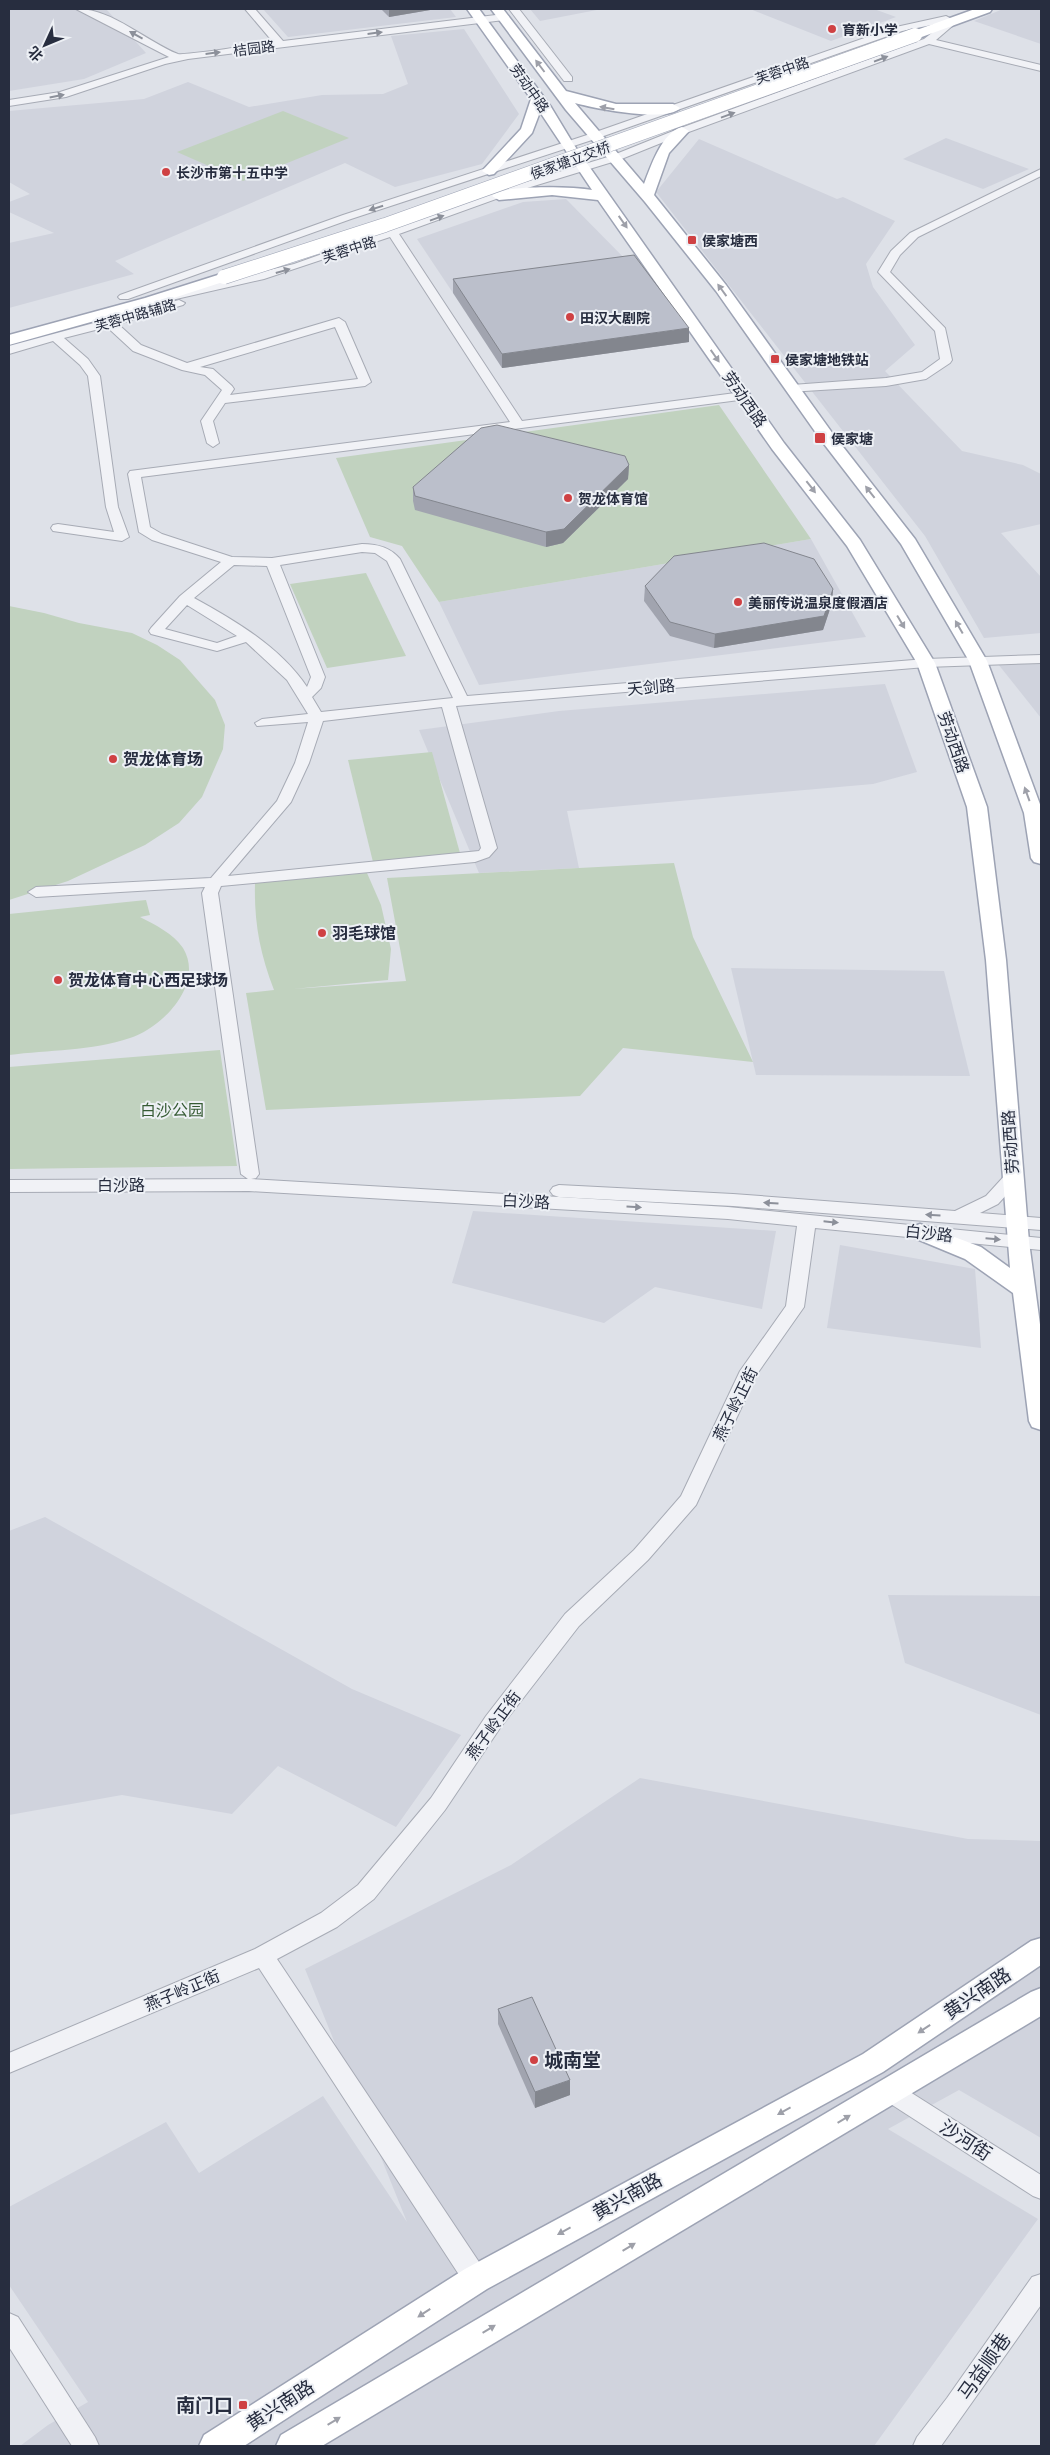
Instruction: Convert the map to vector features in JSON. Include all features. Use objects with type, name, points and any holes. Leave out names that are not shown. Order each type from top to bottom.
[{"type":"main road","name":"劳动中路","points":[[473,9],[538,99],[584,168]]},
{"type":"main road","name":"芙蓉中路","points":[[949,21],[971,9]]},
{"type":"main road","name":"芙蓉中路","points":[[910,33],[986,9]]},
{"type":"main road","name":"劳动中路","points":[[505,12],[561,94],[594,136],[615,158]]},
{"type":"main road","name":"侯家塘立交桥","points":[[220,275],[290,257],[412,216],[808,76],[910,33]]},
{"type":"main road","points":[[561,94],[607,108],[632,111],[673,108]]},
{"type":"main road","points":[[489,171],[526,130],[538,99]]},
{"type":"main road","points":[[647,196],[663,152],[682,131]]},
{"type":"main road","points":[[615,158],[721,288],[792,389],[909,542],[978,661],[1034,813],[1041,858]]},
{"type":"main road","name":"劳动西路","points":[[584,168],[778,446],[854,544],[926,663],[977,807],[996,960],[1018,1242],[1041,1421]]},
{"type":"main road","points":[[499,196],[539,190],[579,190],[604,197]]},
{"type":"main road","points":[[124,298],[220,275]]},
{"type":"main road","points":[[150,301],[220,275]]},
{"type":"main road","name":"芙蓉中路","points":[[9,330],[124,298]]},
{"type":"main road","name":"芙蓉中路","points":[[9,340],[150,301]]},
{"type":"main road","points":[[920,1232],[973,1253],[1024,1289]]},
{"type":"main road","points":[[1008,1973],[1041,1935]]},
{"type":"main road","name":"黄兴南路","points":[[222,2444],[476,2279],[874,2063],[1041,1950]]},
{"type":"main road","points":[[292,2446],[1037,2005]]},
{"type":"street","points":[[82,9],[123,28],[178,58]]},
{"type":"street","points":[[250,9],[281,45]]},
{"type":"street","points":[[505,12],[568,79]]},
{"type":"street","name":"桔园路","points":[[9,102],[62,95],[178,58],[481,20],[505,12]]},
{"type":"street","name":"芙蓉中路","points":[[150,301],[260,277],[393,234],[499,196],[615,158],[682,131],[928,41],[949,21]]},
{"type":"street","name":"芙蓉中路","points":[[124,298],[347,217],[594,136],[899,29],[949,21]]},
{"type":"street","points":[[928,41],[1041,68]]},
{"type":"street","points":[[792,389],[886,382],[926,376],[946,360],[941,330],[884,272],[895,253],[914,235],[1041,172]]},
{"type":"street","points":[[393,234],[517,423]]},
{"type":"street","name":"芙蓉中路辅路","points":[[9,350],[230,290],[260,277]]},
{"type":"street","points":[[186,367],[339,322],[365,382],[223,400]]},
{"type":"street","points":[[110,323],[137,348],[186,367],[209,372],[228,389],[223,400],[207,421],[213,443]]},
{"type":"street","points":[[55,338],[84,362],[94,376],[112,507],[122,537],[58,528]]},
{"type":"street","points":[[36,892],[215,882],[382,867],[475,857],[484,854],[489,848],[455,702],[393,559],[386,551],[375,548],[362,548],[272,562],[231,561],[157,537],[144,529],[134,474],[517,423],[743,396]]},
{"type":"street","points":[[231,561],[185,598],[156,631],[217,647],[250,637]]},
{"type":"street","points":[[272,562],[318,677],[314,688],[304,697]]},
{"type":"street","points":[[185,598],[225,620],[250,637],[289,673],[317,717],[302,763],[284,802],[215,882],[210,893],[250,1174]]},
{"type":"street","name":"天剑路","points":[[262,723],[455,702],[926,663],[1041,659]]},
{"type":"street","name":"白沙路","points":[[9,1175],[250,1174],[733,1200],[1016,1220],[1041,1224]]},
{"type":"street","points":[[959,1217],[992,1200],[1012,1177]]},
{"type":"street","name":"白沙路","points":[[9,1186],[249,1185],[728,1212],[1041,1244]]},
{"type":"street","name":"燕子岭正街","points":[[9,2063],[262,1956],[330,1920],[366,1892],[438,1804],[494,1722],[572,1620],[641,1555],[689,1500],[750,1371],[795,1307],[807,1220]]},
{"type":"street","points":[[262,1956],[476,2279]]},
{"type":"street","name":"沙河街","points":[[891,2092],[1041,2188]]},
{"type":"street","name":"马益顺巷","points":[[926,2446],[956,2407],[1041,2285]]},
{"type":"street","points":[[9,2325],[86,2446]]},
{"type":"shaded area","points":[[9,9],[106,9],[146,53],[84,79],[9,91]]},
{"type":"shaded area","points":[[263,9],[450,9],[456,17],[288,37]]},
{"type":"shaded area","points":[[530,9],[602,9],[540,21]]},
{"type":"shaded area","name":"育新小学","points":[[750,9],[874,9],[896,17],[831,41]]},
{"type":"shaded area","points":[[1003,9],[1041,9],[1041,44],[974,21]]},
{"type":"shaded area","name":"长沙市第十五中学","points":[[464,29],[519,114],[482,164],[395,187],[345,163],[115,261],[134,274],[9,308],[9,243],[54,233],[9,212],[9,202],[30,194],[9,182],[9,111],[144,99],[188,82],[249,107],[322,95],[383,94],[408,84],[391,36]]},
{"type":"shaded area","points":[[946,138],[1029,169],[983,189],[903,159]]},
{"type":"shaded area","points":[[699,139],[837,199],[843,197],[895,221],[866,264],[873,287],[915,345],[885,371],[962,451],[1023,465],[1041,474],[1041,524],[1001,533],[1041,577],[1041,633],[984,638],[925,536],[656,192]]},
{"type":"shaded area","points":[[566,199],[634,268],[453,293],[417,239],[523,202]]},
{"type":"shaded area","points":[[811,539],[866,637],[479,685],[439,602]]},
{"type":"shaded area","points":[[1041,662],[1041,718],[998,664]]},
{"type":"shaded area","points":[[885,684],[917,772],[873,784],[567,811],[579,868],[479,873],[419,730],[559,711]]},
{"type":"shaded area","points":[[731,968],[944,971],[970,1076],[756,1075]]},
{"type":"shaded area","points":[[473,1211],[776,1231],[762,1309],[655,1287],[604,1323],[452,1283]]},
{"type":"shaded area","points":[[840,1245],[975,1269],[981,1348],[827,1328]]},
{"type":"shaded area","points":[[45,1517],[352,1689],[461,1735],[396,1827],[278,1766],[232,1814],[122,1795],[9,1815],[9,1531]]},
{"type":"shaded area","points":[[888,1595],[1041,1596],[1041,1715],[905,1663]]},
{"type":"shaded area","points":[[640,1778],[968,1839],[1041,1841],[1041,2138],[959,2090],[888,2129],[1038,2219],[874,2446],[20,2446],[48,2425],[88,2402],[9,2285],[9,2207],[166,2122],[199,2173],[323,2096],[407,2222],[305,1969],[511,1865]]},
{"type":"green space","points":[[283,111],[349,138],[243,181],[177,152]]},
{"type":"green space","name":"贺龙体育馆","points":[[719,405],[811,539],[439,602],[402,546],[370,537],[336,458]]},
{"type":"green space","points":[[366,573],[406,656],[327,668],[290,584]]},
{"type":"green space","name":"贺龙体育场","points":[[9,606],[79,623],[132,633],[157,645],[180,660],[215,700],[225,725],[223,749],[202,797],[179,823],[145,845],[68,881],[9,900]]},
{"type":"green space","points":[[432,752],[460,853],[373,862],[348,760]]},
{"type":"green space","points":[[674,863],[693,937],[753,1062],[623,1048],[580,1096],[266,1110],[246,993],[274,990],[259,938],[255,883],[367,873],[381,905],[391,949],[388,980],[293,989],[406,981],[387,878]]},
{"type":"green space","points":[[146,900],[150,915],[140,917],[174,938],[183,948],[188,962],[188,976],[184,990],[177,1003],[167,1015],[142,1033],[115,1042],[85,1048],[9,1055],[9,914]]},
{"type":"green space","name":"白沙公园","points":[[220,1050],[237,1166],[9,1169],[9,1067]]},
{"type":"building","name":"田汉大剧院","points":[[634,255],[689,328],[502,354],[453,279]]},
{"type":"building","name":"贺龙体育馆","points":[[497,425],[625,456],[629,465],[564,529],[546,532],[415,496],[413,487],[481,428]]},
{"type":"building","name":"美丽传说温泉度假酒店","points":[[764,543],[814,559],[833,589],[824,616],[715,634],[670,622],[645,586],[674,556]]},
{"type":"building","name":"城南堂","points":[[532,1997],[570,2080],[535,2092],[498,2009]]},
{"type":"place","name":"育新小学","points":[[832,29]]},
{"type":"place","name":"长沙市第十五中学","points":[[166,172]]},
{"type":"place","name":"侯家塘西","points":[[692,240]]},
{"type":"place","name":"田汉大剧院","points":[[570,317]]},
{"type":"place","name":"侯家塘地铁站","points":[[775,359]]},
{"type":"place","name":"侯家塘","points":[[820,438]]},
{"type":"place","name":"贺龙体育馆","points":[[568,498]]},
{"type":"place","name":"美丽传说温泉度假酒店","points":[[738,602]]},
{"type":"place","name":"贺龙体育场","points":[[113,759]]},
{"type":"place","name":"羽毛球馆","points":[[322,933]]},
{"type":"place","name":"贺龙体育中心西足球场","points":[[58,980]]},
{"type":"place","name":"城南堂","points":[[534,2060]]},
{"type":"place","name":"南门口","points":[[243,2405]]}]
